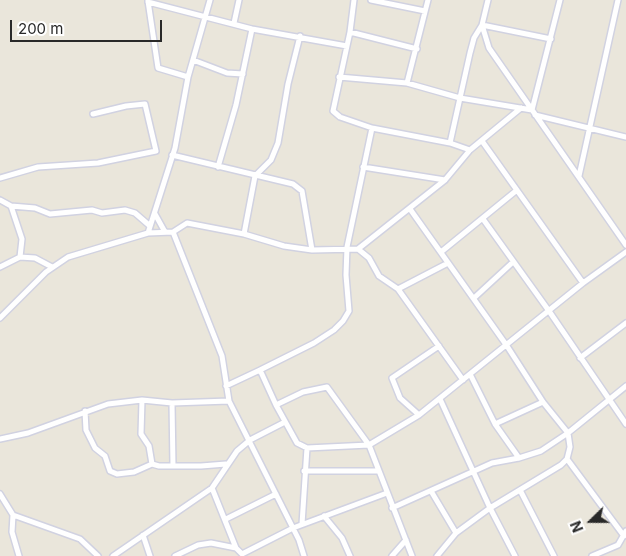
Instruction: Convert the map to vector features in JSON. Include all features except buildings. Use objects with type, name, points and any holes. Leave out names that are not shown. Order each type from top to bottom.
[{"type":"street","points":[[148,233],[172,155],[188,77],[210,0]]},
{"type":"street","points":[[234,23],[239,0]]},
{"type":"street","points":[[354,0],[350,32],[333,111],[346,120],[372,128],[450,143],[470,150]]},
{"type":"street","points":[[371,0],[425,12]]},
{"type":"street","points":[[406,83],[417,49],[428,0]]},
{"type":"street","points":[[450,143],[470,53],[474,38],[482,25],[488,0]]},
{"type":"street","points":[[534,113],[560,0]]},
{"type":"street","points":[[579,176],[618,0]]},
{"type":"street","points":[[188,77],[158,68],[148,1],[252,29],[300,36],[347,46]]},
{"type":"street","points":[[482,25],[551,39]]},
{"type":"street","points":[[482,25],[490,48],[626,245]]},
{"type":"street","points":[[218,167],[243,74],[252,29]]},
{"type":"street","points":[[350,32],[417,49]]},
{"type":"street","points":[[244,234],[254,176],[271,160],[278,143],[288,84],[300,36]]},
{"type":"street","points":[[193,60],[226,73],[243,74]]},
{"type":"street","points":[[339,77],[406,83],[460,98],[521,108],[590,130],[626,137]]},
{"type":"street","points":[[0,178],[38,167],[98,163],[156,151],[145,104],[126,106],[93,114]]},
{"type":"street","points":[[358,249],[445,180],[470,150],[521,108]]},
{"type":"street","points":[[226,386],[314,343],[343,321],[349,311],[346,275],[347,248],[372,128]]},
{"type":"street","points":[[482,142],[583,283]]},
{"type":"street","points":[[172,155],[293,184],[302,191],[312,250]]},
{"type":"street","points":[[363,168],[445,180]]},
{"type":"street","points":[[441,252],[517,190]]},
{"type":"street","points":[[0,200],[11,206],[35,208],[50,214],[92,210],[102,213],[125,210],[135,213],[150,226]]},
{"type":"street","points":[[11,206],[22,239],[20,257]]},
{"type":"street","points":[[410,209],[474,298],[543,402],[568,433],[570,447],[567,459],[561,465],[490,508],[456,533],[437,556]]},
{"type":"street","points":[[155,214],[165,232]]},
{"type":"street","points":[[483,219],[549,310],[626,424]]},
{"type":"street","points":[[0,318],[52,267],[68,257],[148,233],[173,232],[187,223],[244,234],[284,246],[312,250],[358,249],[369,258],[379,276],[398,289],[463,380]]},
{"type":"street","points":[[173,232],[222,356],[229,401],[293,528],[304,556]]},
{"type":"street","points":[[260,370],[276,405],[297,443],[307,448],[369,445],[419,415],[583,283],[626,252]]},
{"type":"street","points":[[0,267],[20,257],[35,258],[52,267]]},
{"type":"street","points":[[474,298],[513,262]]},
{"type":"street","points":[[398,289],[448,263]]},
{"type":"street","points":[[580,358],[626,323]]},
{"type":"street","points":[[419,415],[400,398],[392,378],[439,346]]},
{"type":"street","points":[[470,374],[495,424],[519,458]]},
{"type":"street","points":[[392,508],[492,463],[519,458],[541,451],[568,433],[626,386]]},
{"type":"street","points":[[276,405],[303,392],[327,387],[369,445],[412,556]]},
{"type":"street","points":[[440,399],[490,508],[515,556]]},
{"type":"street","points":[[0,439],[28,434],[85,411],[108,404],[142,400],[172,403],[229,401]]},
{"type":"street","points":[[142,400],[142,434],[149,446],[152,464]]},
{"type":"street","points":[[495,424],[543,402]]},
{"type":"street","points":[[172,403],[173,466]]},
{"type":"street","points":[[85,411],[86,430],[95,448],[105,456],[110,471],[117,474],[134,472],[152,464],[173,466],[226,464]]},
{"type":"street","points":[[113,556],[212,488],[226,464],[250,440],[285,422]]},
{"type":"street","points":[[302,524],[307,448]]},
{"type":"street","points":[[567,459],[625,533],[618,545],[592,556]]},
{"type":"street","points":[[304,471],[378,471]]},
{"type":"street","points":[[212,488],[236,548],[243,555],[302,524],[387,494]]},
{"type":"street","points":[[520,490],[554,556]]},
{"type":"street","points":[[431,491],[456,533]]},
{"type":"street","points":[[0,494],[13,515],[12,532],[19,556]]},
{"type":"street","points":[[226,519],[276,494]]},
{"type":"street","points":[[13,515],[80,538],[98,556]]},
{"type":"street","points":[[324,516],[342,538],[350,556]]},
{"type":"street","points":[[143,535],[150,556]]},
{"type":"street","points":[[392,556],[406,540]]},
{"type":"street","points":[[175,556],[198,545],[211,543],[236,548]]}]
